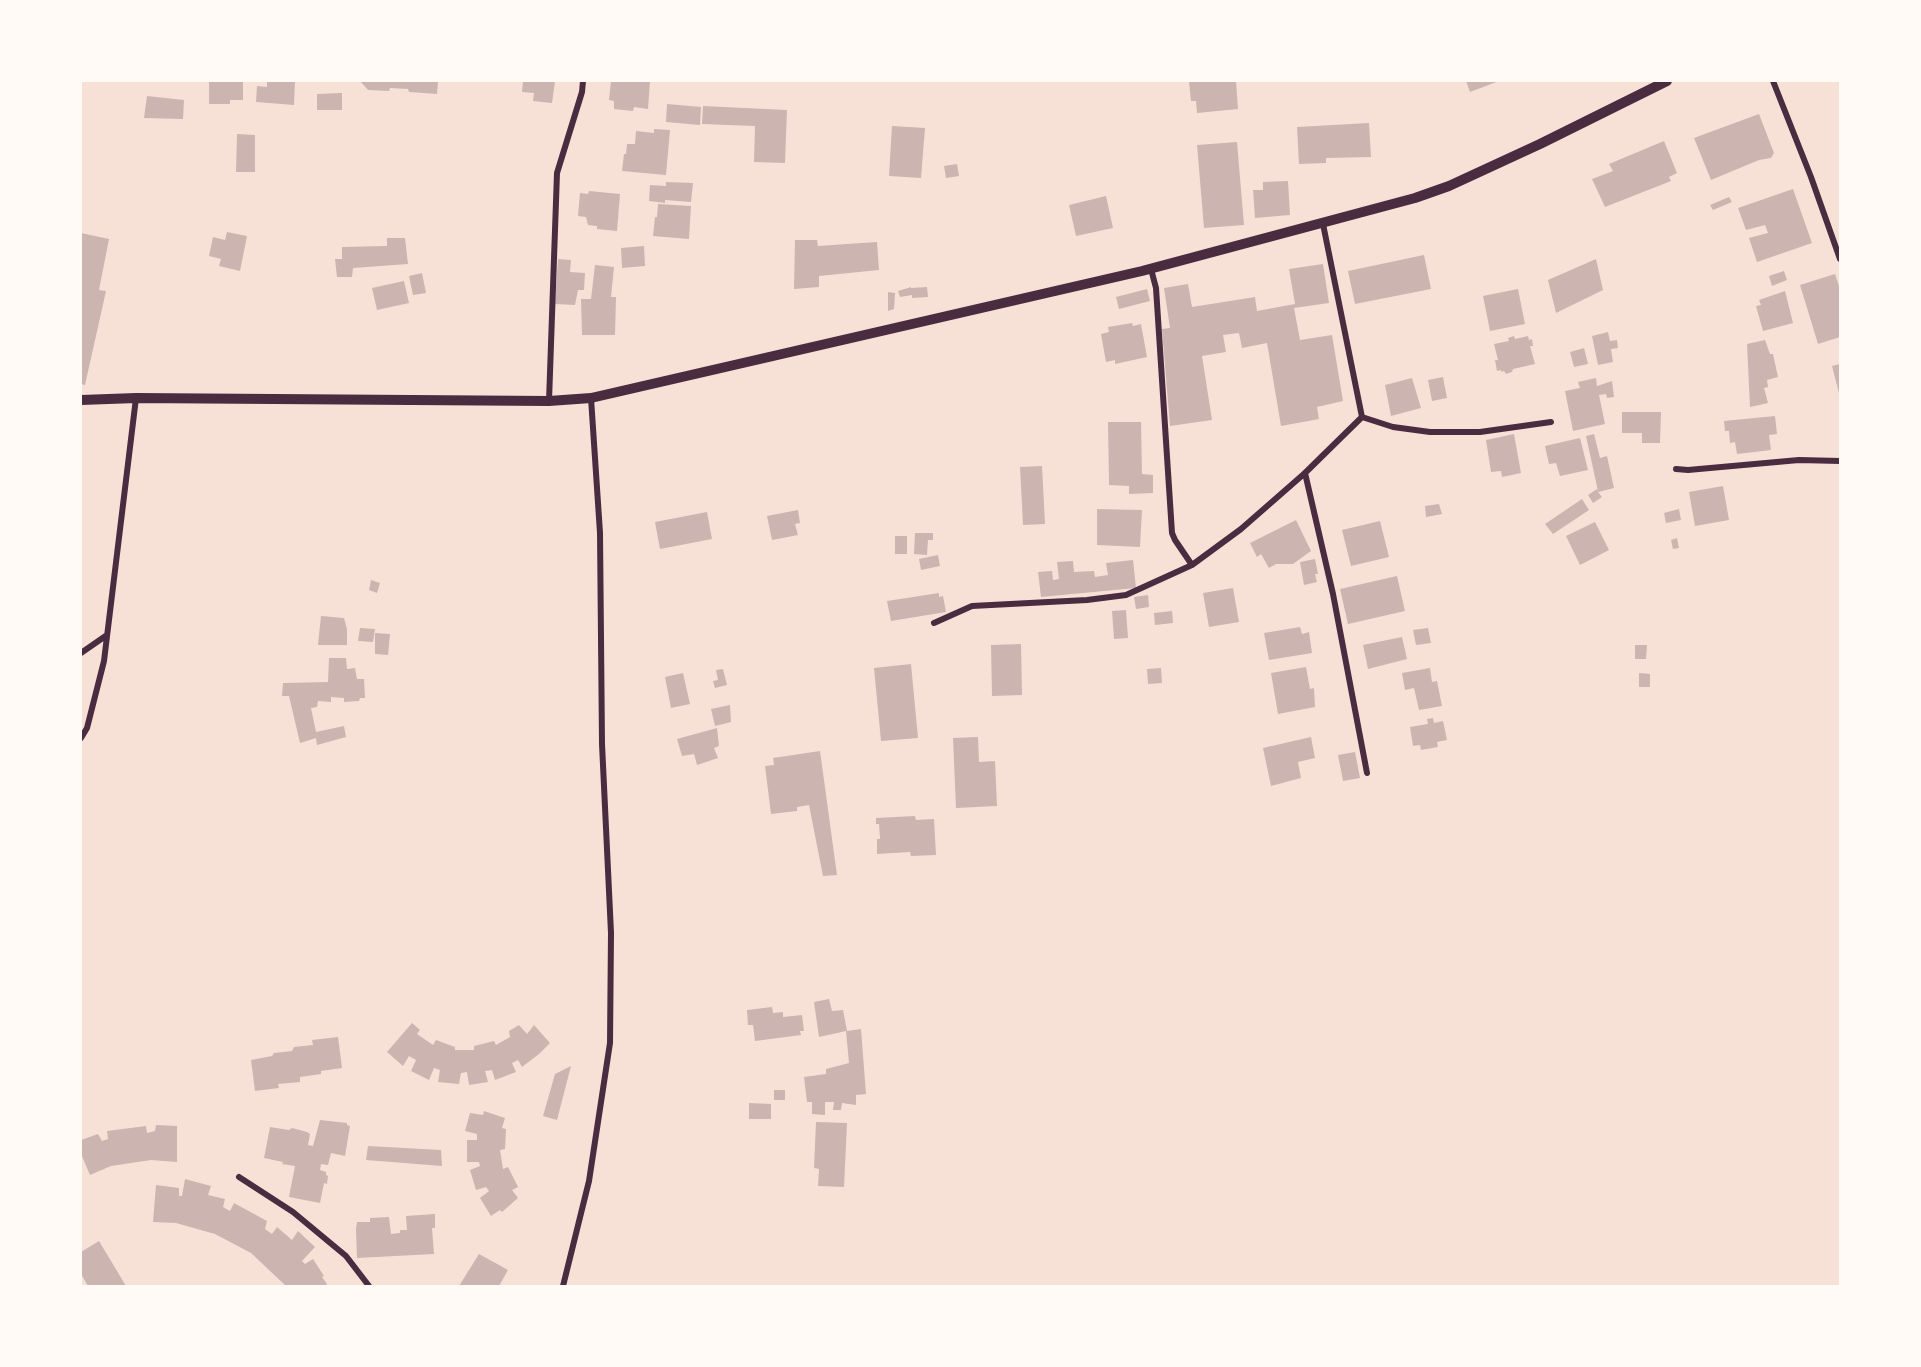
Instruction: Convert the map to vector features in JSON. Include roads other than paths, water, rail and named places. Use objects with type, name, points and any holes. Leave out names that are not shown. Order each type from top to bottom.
[{"type":"street","points":[[549,401],[557,173],[584,81]]},
{"type":"street","points":[[81,400],[136,398],[549,401],[591,398],[1151,269],[1415,198],[1449,186],[1540,144],[1667,81]]},
{"type":"street","points":[[1773,81],[1840,259]]},
{"type":"street","points":[[1323,224],[1362,417]]},
{"type":"street","points":[[1151,269],[1156,288],[1172,533],[1192,565]]},
{"type":"street","points":[[81,738],[87,728],[104,661],[136,398]]},
{"type":"street","points":[[563,1286],[589,1181],[610,1043],[611,933],[602,744],[600,533],[591,398]]},
{"type":"street","points":[[1362,417],[1393,427],[1430,432],[1480,432],[1551,422]]},
{"type":"street","points":[[934,623],[972,606],[1087,600],[1126,595],[1192,565],[1241,529],[1305,473],[1362,417]]},
{"type":"street","points":[[1676,469],[1688,470],[1799,460],[1840,461]]},
{"type":"street","points":[[1305,473],[1333,594],[1367,773]]},
{"type":"street","points":[[81,654],[107,635]]},
{"type":"street","points":[[239,1177],[293,1212],[346,1256],[369,1286]]}]
